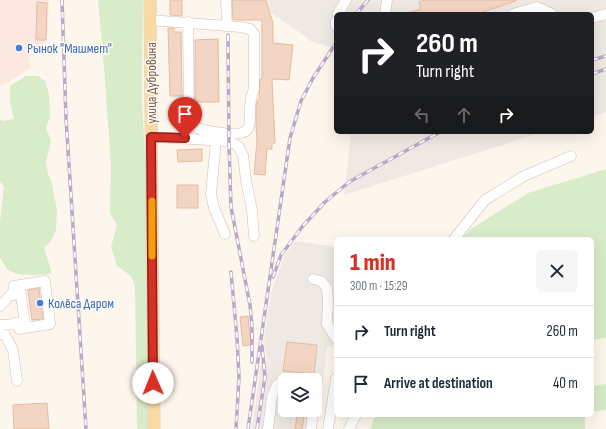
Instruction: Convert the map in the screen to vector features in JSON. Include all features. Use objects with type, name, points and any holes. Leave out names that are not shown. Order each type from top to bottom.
[{"type":"main road","name":"улица Дубровина","points":[[150,0],[154,429]]},
{"type":"street","points":[[226,0],[227,26]]},
{"type":"street","points":[[339,12],[346,0]]},
{"type":"street","points":[[385,12],[387,0]]},
{"type":"street","points":[[521,12],[537,7],[548,12]]},
{"type":"street","points":[[594,17],[606,14]]},
{"type":"street","points":[[150,20],[188,22],[250,29],[254,34],[254,90],[251,96],[250,125],[247,130],[240,134],[229,134],[200,129],[192,125],[189,118],[188,22]]},
{"type":"street","points":[[151,137],[229,141],[238,146],[243,154],[252,210],[254,236]]},
{"type":"street","points":[[216,140],[211,194],[214,208],[225,234]]},
{"type":"street","points":[[456,237],[485,200],[524,176],[571,156]]},
{"type":"street","points":[[313,279],[321,281],[327,288],[327,324],[334,335]]},
{"type":"street","points":[[0,307],[14,291],[14,286],[45,281],[50,324],[19,328],[19,324],[0,324]]},
{"type":"street","points":[[0,307],[20,289],[25,322],[0,324]]},
{"type":"street","points":[[0,334],[5,335],[13,350],[17,381]]},
{"type":"street","points":[[268,429],[272,397],[278,384]]},
{"type":"street","points":[[328,429],[334,391]]},
{"type":"street","points":[[311,429],[312,417]]},
{"type":"street","points":[[349,429],[355,417]]},
{"type":"shaded area","name":"Рынок \"Машмет\"","points":[[0,0],[49,0],[47,41],[29,54],[31,68],[3,85],[0,85]]},
{"type":"shaded area","points":[[268,0],[606,0],[606,112],[594,116],[594,12],[334,12],[334,48],[310,41],[271,13]]},
{"type":"shaded area","points":[[351,134],[537,134],[344,195]]},
{"type":"shaded area","points":[[298,241],[334,247],[334,347],[327,346],[322,391],[322,373],[278,373],[278,417],[310,417],[309,429],[252,429],[261,362],[267,361],[264,339],[272,290],[284,257],[294,242]]},
{"type":"green space","points":[[98,0],[143,0],[142,100],[146,175],[151,429],[137,429],[135,286],[131,276],[117,266],[111,247],[117,225],[110,213],[111,165]]},
{"type":"green space","points":[[26,76],[38,76],[45,81],[49,94],[50,117],[46,128],[51,141],[46,162],[57,210],[56,230],[50,242],[44,248],[51,274],[17,274],[8,270],[0,258],[0,222],[4,187],[0,181],[0,119],[4,121],[14,119],[10,103],[10,86]]},
{"type":"green space","points":[[606,169],[606,338],[594,340],[594,237],[463,237],[471,229],[528,193]]},
{"type":"green space","points":[[606,384],[606,410],[594,412],[594,386]]},
{"type":"green space","points":[[374,417],[585,417],[585,429],[370,429]]},
{"type":"building","points":[[170,0],[182,0],[182,16],[170,15]]},
{"type":"building","points":[[232,0],[266,0],[273,23],[273,43],[293,45],[289,80],[272,79],[275,143],[272,143],[272,149],[267,149],[265,175],[254,174],[257,141],[256,109],[257,101],[259,99],[260,79],[262,79],[262,20],[233,20]]},
{"type":"building","points":[[425,0],[516,0],[483,12],[411,12],[421,9],[419,2]]},
{"type":"building","points":[[37,2],[47,3],[46,40],[36,40]]},
{"type":"building","points":[[168,28],[174,28],[174,32],[181,32],[182,96],[170,96]]},
{"type":"building","points":[[218,39],[219,102],[195,102],[195,40]]},
{"type":"building","points":[[202,149],[202,161],[178,162],[177,150]]},
{"type":"building","points":[[177,185],[198,185],[198,208],[177,208]]},
{"type":"building","points":[[39,288],[43,319],[32,320],[28,290]]},
{"type":"building","points":[[248,316],[251,345],[243,346],[240,317]]},
{"type":"building","points":[[287,342],[317,345],[314,373],[283,371]]},
{"type":"building","points":[[47,403],[49,429],[14,429],[13,405]]},
{"type":"building","points":[[297,417],[304,417],[302,429],[295,429]]},
{"type":"railway","points":[[62,0],[66,118],[86,429]]},
{"type":"railway","points":[[358,12],[368,0]]},
{"type":"railway","points":[[228,35],[231,207],[250,305],[252,327],[252,362]]},
{"type":"railway","points":[[248,429],[290,138],[301,101],[313,78],[334,46]]},
{"type":"railway","points":[[594,59],[606,56]]},
{"type":"railway","points":[[594,73],[606,69]]},
{"type":"railway","points":[[273,277],[281,255],[302,227],[325,202],[349,182],[436,134]]},
{"type":"railway","points":[[231,272],[239,377],[236,429]]},
{"type":"railway","points":[[257,429],[265,377],[262,346]]},
{"type":"slow traffic","points":[[152,201],[152,256]]},
{"type":"place","name":"Рынок \"Машмет\"","points":[[19,48]]},
{"type":"place","name":"Колёса Даром","points":[[40,303]]},
{"type":"route","points":[[153,383],[151,137],[185,138]]}]
